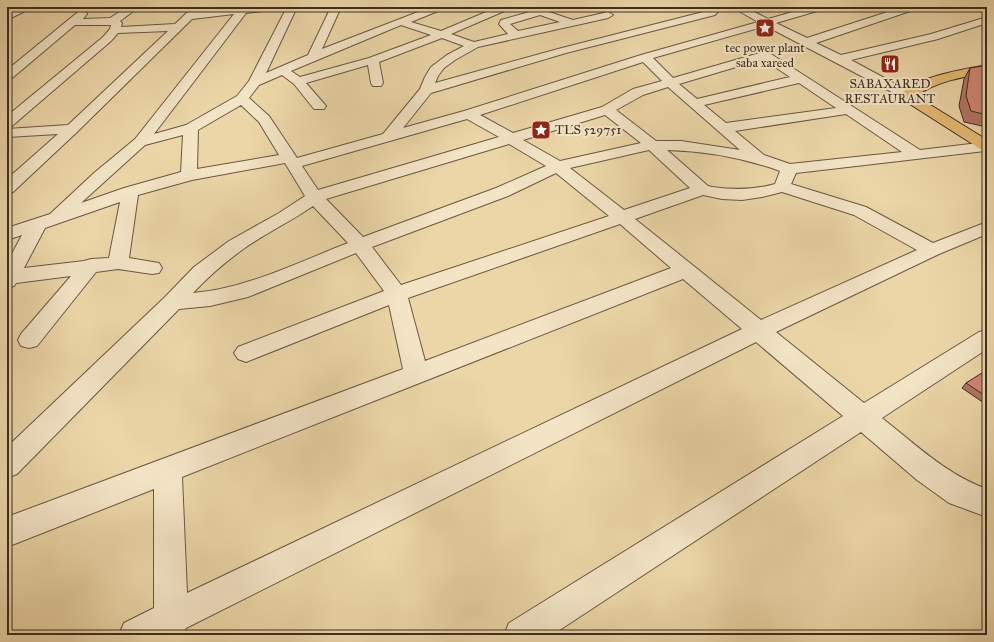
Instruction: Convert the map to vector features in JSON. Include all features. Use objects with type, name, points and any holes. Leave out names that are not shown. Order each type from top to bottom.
[{"type":"main road","points":[[986,146],[907,96],[929,82],[952,74],[987,69]]},
{"type":"street","points":[[7,17],[28,7]]},
{"type":"street","points":[[7,76],[91,7]]},
{"type":"street","points":[[7,123],[107,39],[114,26],[134,7]]},
{"type":"street","points":[[7,188],[72,129],[195,11],[242,11],[270,7]]},
{"type":"street","points":[[140,142],[191,128],[242,99],[255,82],[292,7]]},
{"type":"street","points":[[313,57],[336,7]]},
{"type":"street","points":[[255,82],[313,57],[440,7]]},
{"type":"street","points":[[298,82],[373,60],[441,35],[506,7]]},
{"type":"street","points":[[524,7],[572,23]]},
{"type":"street","points":[[703,7],[736,7],[840,59],[907,96]]},
{"type":"street","points":[[7,234],[130,192],[189,175],[291,161],[388,137],[469,114],[644,57],[821,7]]},
{"type":"street","points":[[807,42],[914,7]]},
{"type":"street","points":[[426,90],[562,51],[711,13],[716,8]]},
{"type":"street","points":[[58,216],[100,176],[140,142],[242,11]]},
{"type":"street","points":[[516,35],[504,24],[505,22],[540,12]]},
{"type":"street","points":[[388,137],[426,90],[431,76],[449,59],[474,46],[516,35],[608,16]]},
{"type":"street","points":[[840,59],[971,27],[987,20]]},
{"type":"street","points":[[71,22],[114,26],[178,27]]},
{"type":"street","points":[[401,22],[474,46]]},
{"type":"street","points":[[971,27],[987,30]]},
{"type":"street","points":[[7,465],[173,302],[201,272],[217,258],[285,218],[314,197],[607,110],[635,94],[672,84],[760,55],[767,56],[802,78],[917,155]]},
{"type":"street","points":[[644,57],[672,84],[696,103],[758,158]]},
{"type":"street","points":[[373,60],[377,83]]},
{"type":"street","points":[[282,70],[298,82],[319,106]]},
{"type":"street","points":[[696,103],[802,78]]},
{"type":"street","points":[[242,99],[264,119],[314,197],[360,245],[397,294],[416,374]]},
{"type":"street","points":[[607,110],[651,145],[702,190],[720,195],[734,196],[764,193],[782,187],[860,211],[932,250]]},
{"type":"street","points":[[724,128],[848,110]]},
{"type":"street","points":[[469,114],[558,166],[623,218],[933,475],[959,493],[987,503]]},
{"type":"street","points":[[189,175],[191,128]]},
{"type":"street","points":[[7,133],[72,129]]},
{"type":"street","points":[[173,302],[210,298],[241,292],[360,245],[502,192],[558,166],[651,145],[681,146],[758,158],[789,169],[986,146]]},
{"type":"street","points":[[782,187],[789,169]]},
{"type":"street","points":[[246,353],[397,294],[702,190]]},
{"type":"street","points":[[118,263],[130,192]]},
{"type":"street","points":[[8,279],[37,225]]},
{"type":"street","points":[[136,635],[170,626],[758,331],[932,250],[987,227]]},
{"type":"street","points":[[8,279],[91,265],[118,263],[152,268]]},
{"type":"street","points":[[29,340],[91,265]]},
{"type":"street","points":[[7,532],[686,270]]},
{"type":"street","points":[[521,635],[987,338]]},
{"type":"street","points":[[168,470],[170,626]]},
{"type":"building","points":[[983,66],[987,99],[987,115],[971,111],[966,96],[970,68]]},
{"type":"building","points":[[985,371],[987,372],[987,397],[966,383]]},
{"type":"place","name":"tec power plant saba xareed","points":[[765,28]]},
{"type":"place","name":"SABAXARED RESTAURANT","points":[[890,64]]},
{"type":"place","name":"TLS 529751","points":[[541,130]]}]
